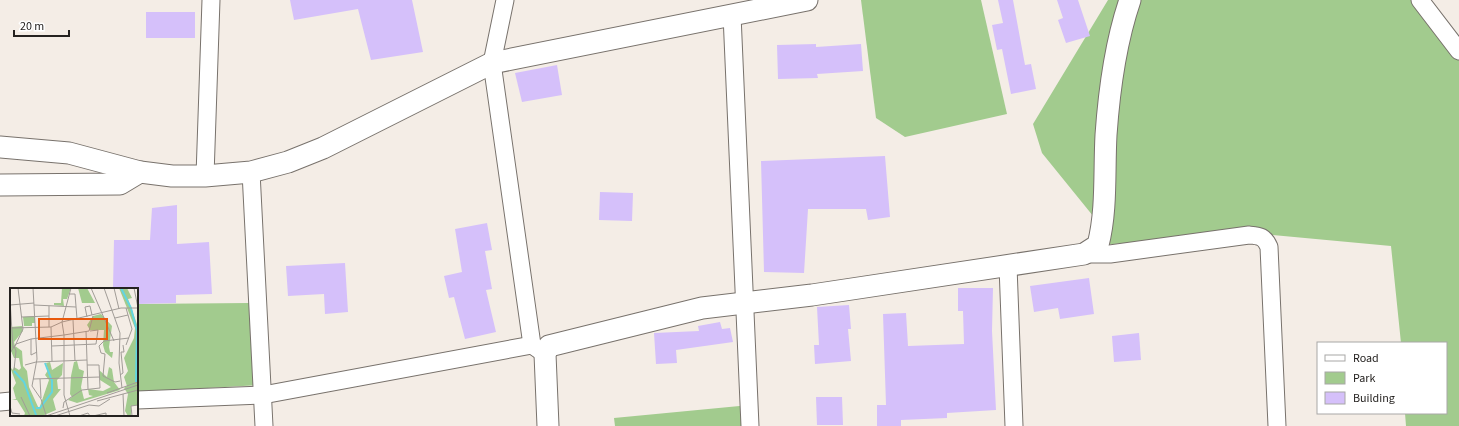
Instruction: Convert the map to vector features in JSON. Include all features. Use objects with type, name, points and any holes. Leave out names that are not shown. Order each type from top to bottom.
[{"type":"street","points":[[205,176],[211,0]]},
{"type":"street","points":[[505,0],[492,63],[539,349],[548,426]]},
{"type":"street","points":[[0,147],[69,153],[140,172],[172,176],[205,176],[251,172],[288,162],[323,148],[492,63],[807,0]]},
{"type":"street","points":[[1084,254],[1098,245],[1102,227],[1106,133],[1114,69],[1124,19],[1130,0]]},
{"type":"street","points":[[1420,0],[1459,51]]},
{"type":"street","points":[[732,15],[750,426]]},
{"type":"street","points":[[0,185],[120,184],[140,172]]},
{"type":"street","points":[[251,172],[264,426]]},
{"type":"street","points":[[138,400],[263,395],[539,349],[702,308],[812,295],[1084,254],[1110,254],[1249,235],[1260,236],[1266,239],[1269,247],[1277,426]]},
{"type":"street","points":[[1008,266],[1014,426]]},
{"type":"street","points":[[0,402],[10,401]]},
{"type":"green space","points":[[861,0],[981,0],[1007,114],[905,137],[876,118]]},
{"type":"green space","points":[[1108,0],[1415,0],[1459,49],[1459,426],[1406,426],[1405,414],[1447,414],[1447,342],[1401,342],[1391,246],[1261,234],[1098,245],[1102,227],[1042,153],[1033,124]]},
{"type":"green space","points":[[249,303],[262,385],[138,392],[138,304]]},
{"type":"green space","points":[[750,405],[750,426],[615,426],[614,418]]},
{"type":"building","points":[[290,0],[412,0],[423,52],[371,60],[358,9],[294,20]]},
{"type":"building","points":[[998,0],[1013,0],[1025,65],[1031,64],[1036,89],[1011,94],[1002,49],[997,50],[992,25],[1003,23]]},
{"type":"building","points":[[1057,0],[1078,0],[1090,36],[1066,43],[1058,20],[1063,18]]},
{"type":"building","points":[[146,12],[195,12],[195,38],[146,38]]},
{"type":"building","points":[[816,44],[816,47],[861,44],[863,71],[817,74],[818,78],[778,79],[777,45]]},
{"type":"building","points":[[557,65],[562,95],[522,102],[515,73]]},
{"type":"building","points":[[885,156],[890,217],[868,220],[866,209],[808,209],[804,273],[764,272],[761,161]]},
{"type":"building","points":[[600,192],[633,193],[632,221],[599,220]]},
{"type":"building","points":[[177,205],[177,244],[209,242],[212,294],[176,295],[176,303],[138,304],[138,288],[113,288],[114,240],[150,240],[152,208]]},
{"type":"building","points":[[487,223],[492,250],[485,251],[492,289],[486,290],[496,332],[465,339],[454,297],[449,298],[444,276],[462,272],[455,229]]},
{"type":"building","points":[[345,263],[348,312],[325,314],[324,294],[288,296],[286,266]]},
{"type":"building","points":[[1089,278],[1094,314],[1060,319],[1058,308],[1034,312],[1030,286]]},
{"type":"building","points":[[958,288],[993,288],[992,331],[996,410],[947,413],[947,418],[901,420],[901,426],[877,426],[877,405],[886,405],[883,314],[906,313],[908,346],[964,344],[963,311],[958,311]]},
{"type":"building","points":[[849,305],[851,329],[848,329],[851,361],[815,364],[814,345],[819,345],[817,307]]},
{"type":"building","points":[[720,322],[722,329],[730,328],[733,342],[676,350],[677,363],[656,364],[654,333],[699,331],[698,326]]},
{"type":"building","points":[[1139,333],[1141,360],[1114,362],[1112,336]]},
{"type":"building","points":[[816,397],[842,397],[843,425],[817,425]]}]
